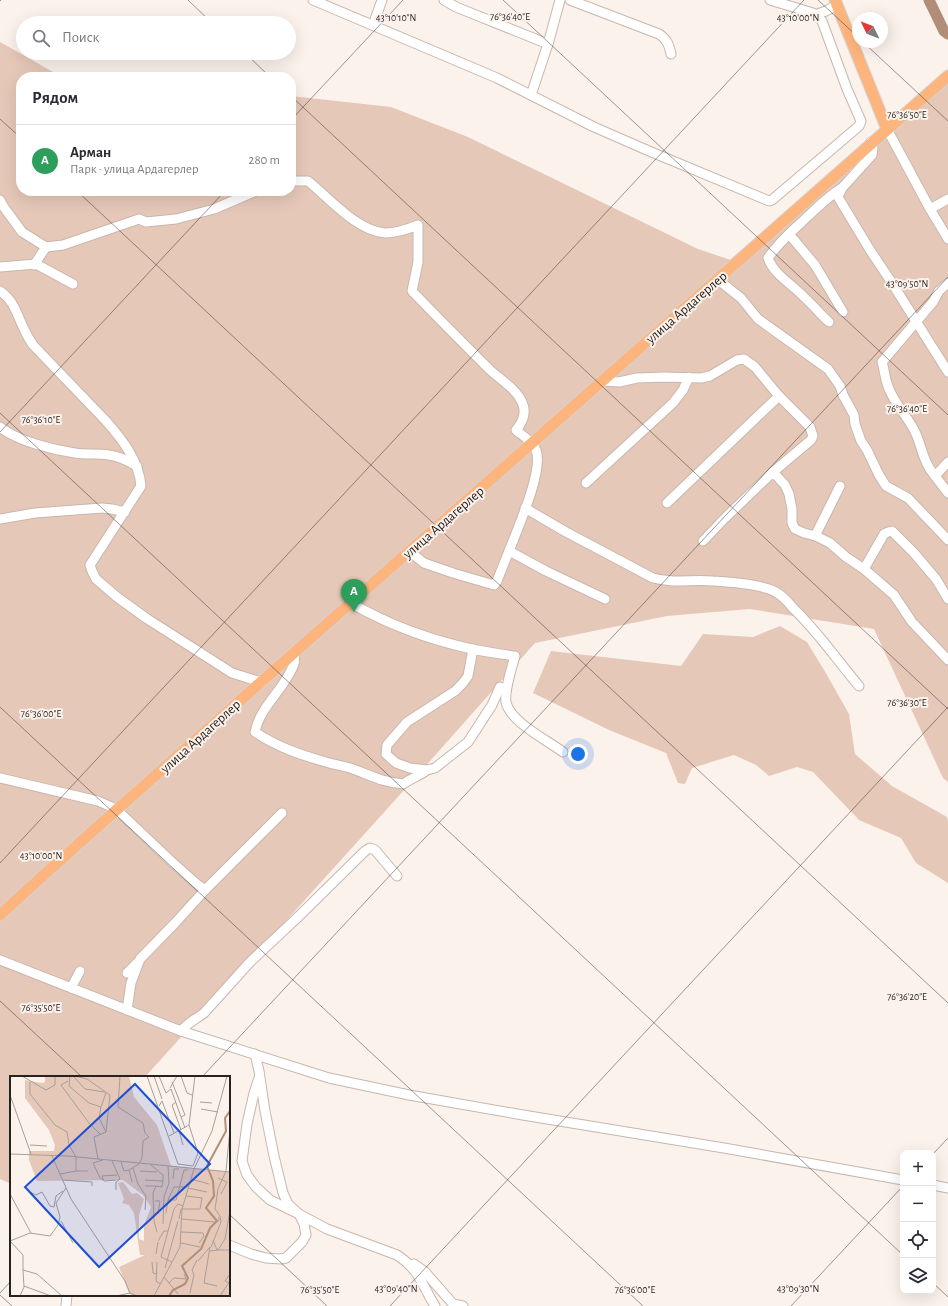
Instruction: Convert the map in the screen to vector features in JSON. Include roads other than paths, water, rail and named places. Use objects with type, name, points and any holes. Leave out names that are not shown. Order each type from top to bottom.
[{"type":"main road","points":[[836,3],[887,129]]},
{"type":"main road","name":"улица Ардагерлер","points":[[0,915],[67,852],[175,759],[294,652],[948,76]]},
{"type":"street","points":[[313,0],[497,78],[594,127],[769,201],[859,126],[861,121],[822,21],[814,13],[770,0]]},
{"type":"street","points":[[373,25],[382,0]]},
{"type":"street","points":[[444,0],[456,7],[548,44]]},
{"type":"street","points":[[530,95],[548,44],[560,0]]},
{"type":"street","points":[[570,0],[659,34],[665,38],[670,46],[671,54]]},
{"type":"street","points":[[815,15],[826,11],[836,3]]},
{"type":"street","points":[[887,129],[948,239]]},
{"type":"street","points":[[872,142],[872,155],[842,188],[838,197],[948,372]]},
{"type":"street","points":[[296,181],[308,181],[339,209],[370,229],[384,233],[395,232],[418,225],[418,262],[412,291],[472,352],[517,394],[523,403],[525,410],[524,418],[516,430],[532,443],[536,450],[538,463],[530,496],[500,575],[494,585],[424,563],[409,551]]},
{"type":"street","points":[[829,322],[771,266],[768,258],[789,234],[833,193],[842,188]]},
{"type":"street","points":[[0,200],[22,232],[46,247],[64,245],[139,219],[146,222],[176,219],[214,209],[244,196]]},
{"type":"street","points":[[930,209],[948,199]]},
{"type":"street","points":[[789,234],[814,265],[844,312]]},
{"type":"street","points":[[34,265],[46,247]]},
{"type":"street","points":[[0,267],[36,264],[73,284]]},
{"type":"street","points":[[717,279],[741,298],[758,319],[828,369],[840,386],[843,395],[854,415],[855,424],[861,441],[886,486],[908,498],[948,540]]},
{"type":"street","points":[[877,372],[882,362],[948,283]]},
{"type":"street","points":[[0,291],[13,303],[25,331],[33,345],[117,433],[137,466],[140,475],[141,486],[90,565],[96,580],[128,605],[232,674],[261,682]]},
{"type":"street","points":[[602,381],[619,382],[637,378],[701,378],[710,376],[737,360],[744,359],[754,367],[779,396],[810,427],[813,436],[811,440],[773,472],[725,518],[704,541]]},
{"type":"street","points":[[882,362],[886,372],[886,383],[889,391],[916,434],[922,454],[930,471],[948,493]]},
{"type":"street","points":[[586,483],[673,403],[683,390],[689,377]]},
{"type":"street","points":[[667,503],[779,396]]},
{"type":"street","points":[[0,427],[25,440],[50,448],[76,453],[108,454],[127,460],[137,466]]},
{"type":"street","points":[[935,476],[948,462]]},
{"type":"street","points":[[773,472],[785,485],[789,494],[792,509],[792,523],[795,529],[830,543],[846,557],[864,569],[894,596],[912,622],[948,660]]},
{"type":"street","points":[[815,536],[840,486]]},
{"type":"street","points":[[0,519],[35,513],[102,508],[125,512]]},
{"type":"street","points":[[525,508],[566,532],[653,578],[675,582],[713,580],[755,585],[778,594],[805,620],[859,686]]},
{"type":"street","points":[[864,569],[884,534],[892,531],[914,553],[936,579],[948,599]]},
{"type":"street","points":[[509,551],[546,571],[605,599]]},
{"type":"street","points":[[351,603],[370,614],[400,627],[473,649],[515,656],[508,679],[506,701],[514,717],[563,752]]},
{"type":"street","points":[[473,649],[468,676],[463,683],[455,692],[407,722],[387,745],[386,754],[396,763],[410,768],[427,770],[435,768],[468,742],[492,705],[500,687]]},
{"type":"street","points":[[294,652],[294,663],[286,681],[266,708],[257,723],[255,732],[291,751],[353,768],[374,778],[390,783],[403,784],[427,770]]},
{"type":"street","points":[[0,778],[98,801],[116,809],[205,890]]},
{"type":"street","points":[[127,973],[205,890],[282,813]]},
{"type":"street","points":[[181,1031],[185,1026],[204,1013],[250,962],[297,918],[365,850],[370,848],[375,850],[397,876]]},
{"type":"street","points":[[127,1010],[131,983],[140,959]]},
{"type":"street","points":[[0,960],[181,1031],[329,1078],[409,1095],[900,1179]]},
{"type":"street","points":[[71,988],[80,971]]},
{"type":"street","points":[[230,1245],[251,1254],[274,1260],[286,1258],[302,1242],[306,1235],[304,1224],[299,1214],[288,1204],[283,1193],[267,1124],[260,1076],[255,1054]]},
{"type":"street","points":[[260,1076],[254,1093],[247,1124],[242,1161],[247,1175],[261,1191],[270,1200],[327,1229],[397,1255],[415,1264],[453,1304],[463,1306]]},
{"type":"street","points":[[936,1186],[948,1188]]},
{"type":"street","points":[[405,1260],[415,1270],[421,1279],[426,1292],[435,1306]]},
{"type":"street","points":[[66,1306],[67,1296]]},
{"type":"waterway","points":[[929,0],[944,31],[948,34]]},
{"type":"place","name":"Арман","points":[[354,612]]}]
